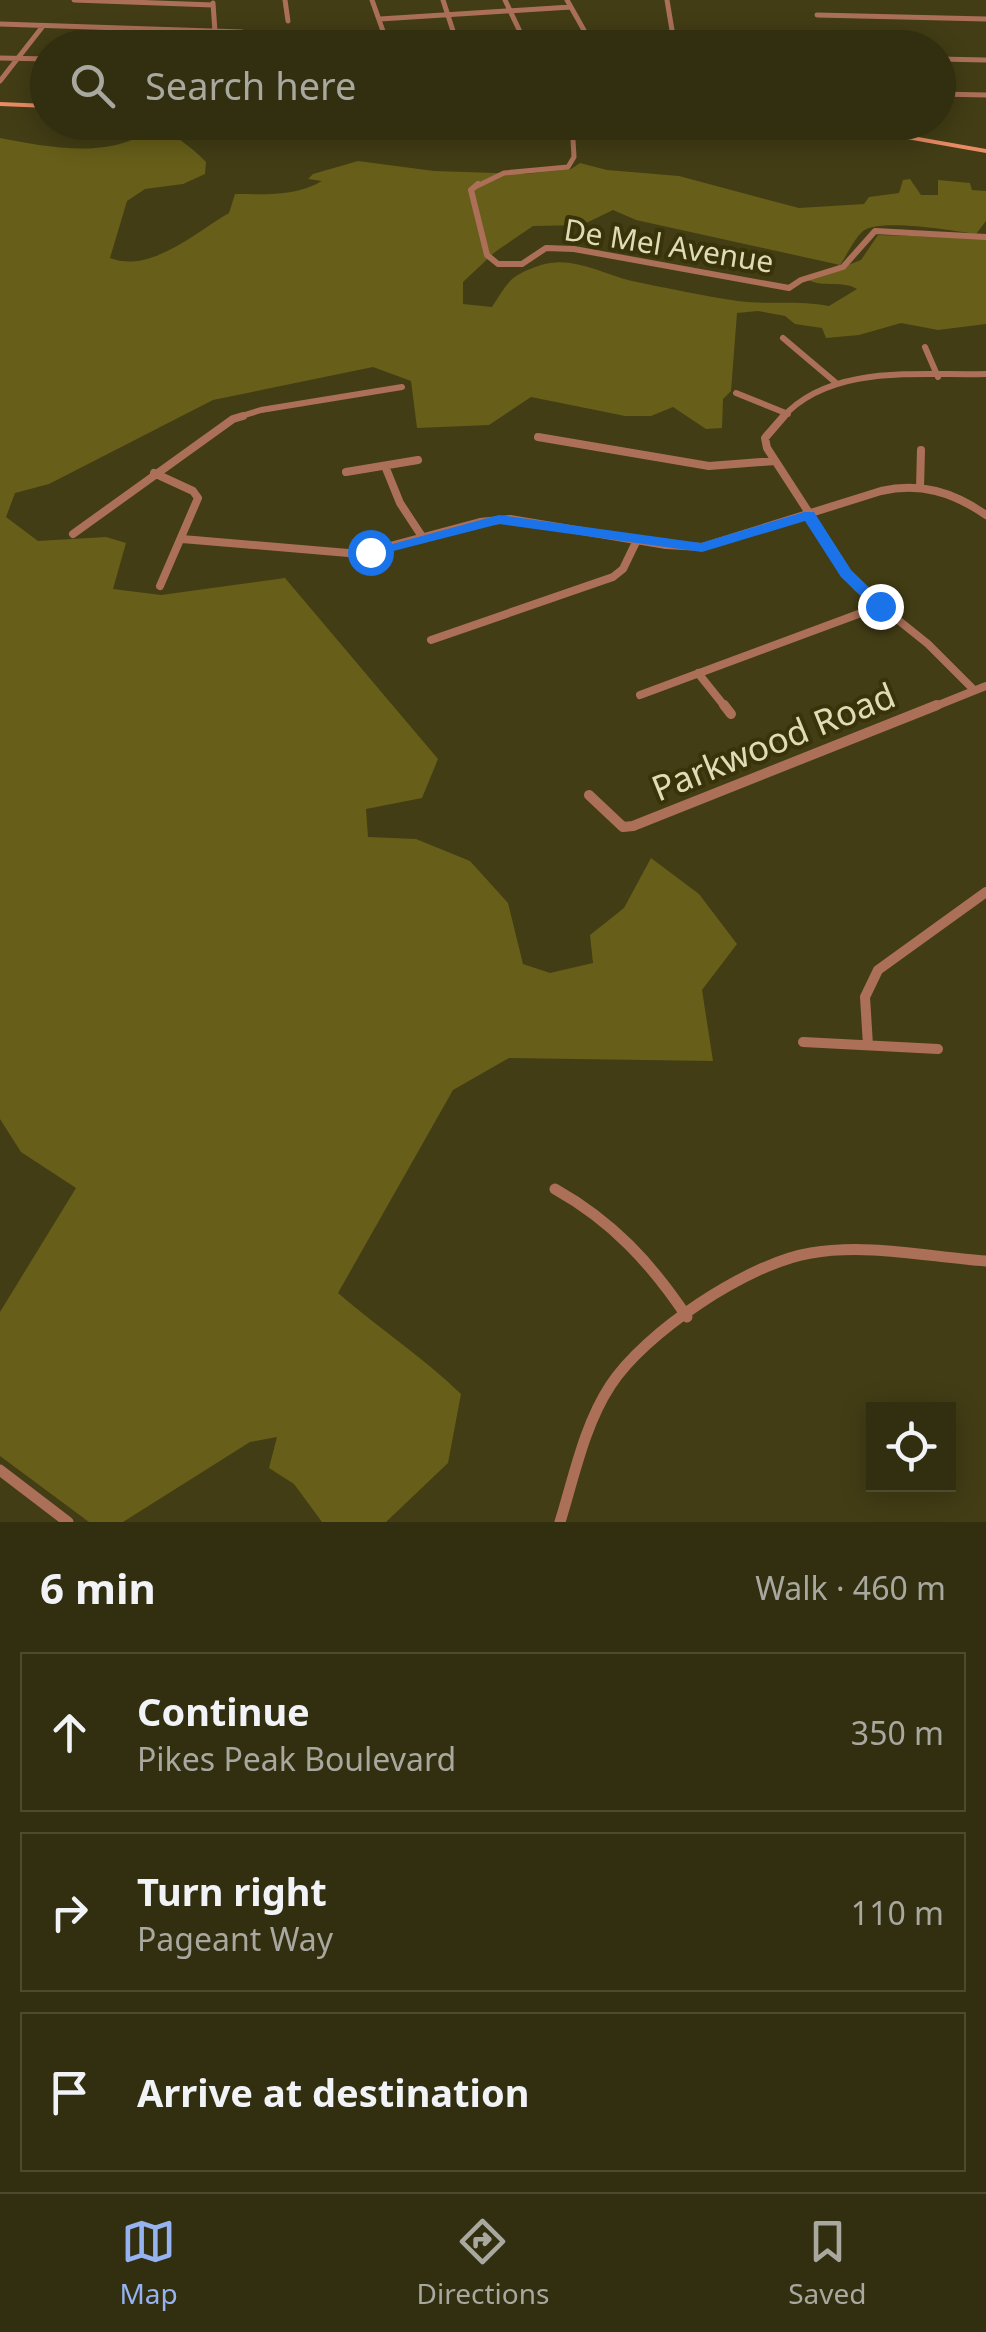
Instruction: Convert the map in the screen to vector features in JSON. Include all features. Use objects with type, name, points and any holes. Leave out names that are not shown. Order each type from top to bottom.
[{"type":"street","points":[[74,0],[213,2],[216,30]]},
{"type":"street","points":[[284,0],[288,22]]},
{"type":"street","points":[[443,0],[453,30]]},
{"type":"street","points":[[505,0],[519,30]]},
{"type":"street","points":[[667,0],[672,30]]},
{"type":"street","points":[[374,3],[383,30]]},
{"type":"street","points":[[380,19],[569,3],[584,30]]},
{"type":"street","points":[[817,15],[986,19]]},
{"type":"street","points":[[0,24],[159,30]]},
{"type":"street","points":[[41,30],[44,26]]},
{"type":"street","points":[[0,81],[30,43]]},
{"type":"street","points":[[0,58],[30,58]]},
{"type":"street","points":[[956,60],[986,60]]},
{"type":"street","points":[[956,94],[986,95]]},
{"type":"street","points":[[0,104],[30,105]]},
{"type":"street","name":"De Mel Avenue","points":[[573,140],[574,158],[568,167],[504,172],[485,178],[471,190],[487,255],[498,264],[522,264],[546,248],[574,249],[790,288],[797,279],[825,274],[848,264],[864,236],[875,231],[986,237]]},
{"type":"street","points":[[926,140],[986,151]]},
{"type":"street","points":[[782,338],[834,382]]},
{"type":"street","points":[[924,347],[938,376]]},
{"type":"street","points":[[974,690],[928,644],[846,574],[775,461],[765,438],[788,414],[834,382],[986,374]]},
{"type":"street","points":[[72,534],[217,427],[242,415],[402,387]]},
{"type":"street","points":[[736,393],[788,414]]},
{"type":"street","points":[[538,437],[709,466],[775,461]]},
{"type":"street","points":[[920,450],[920,488]]},
{"type":"street","points":[[346,472],[418,460]]},
{"type":"street","points":[[385,466],[400,503],[422,538]]},
{"type":"street","points":[[154,473],[188,488],[198,498],[160,586]]},
{"type":"street","points":[[182,539],[350,554],[480,522],[510,520],[702,547],[890,488],[952,494],[986,515]]},
{"type":"street","points":[[431,640],[614,578],[632,555],[636,540]]},
{"type":"street","points":[[640,695],[880,606]]},
{"type":"street","points":[[698,674],[731,714]]},
{"type":"street","name":"Parkwood Road","points":[[589,795],[623,826],[633,826],[986,686]]},
{"type":"street","points":[[868,1045],[864,997],[878,970],[986,892]]},
{"type":"street","points":[[803,1042],[938,1048]]},
{"type":"street","points":[[555,1189],[600,1213],[624,1234],[687,1317]]},
{"type":"street","points":[[566,1520],[589,1433],[608,1387],[638,1353],[770,1264],[810,1254],[986,1261]]},
{"type":"street","points":[[0,1470],[68,1522]]},
{"type":"shaded area","points":[[0,138],[82,148],[181,140],[206,162],[205,174],[183,184],[145,189],[127,201],[110,258],[125,261],[157,256],[187,240],[229,213],[235,194],[301,190],[322,181],[308,179],[313,174],[358,161],[434,171],[525,174],[571,169],[580,163],[607,170],[679,176],[799,208],[864,204],[869,197],[899,193],[903,180],[910,179],[921,195],[938,195],[938,180],[970,183],[972,190],[986,191],[986,221],[976,234],[918,227],[872,227],[860,234],[840,265],[636,220],[613,210],[582,225],[533,226],[495,252],[463,282],[463,304],[492,307],[517,276],[541,265],[564,262],[632,281],[725,299],[829,306],[857,289],[808,280],[861,260],[878,235],[986,238],[986,324],[938,330],[901,323],[859,335],[826,338],[822,328],[795,324],[785,316],[758,311],[737,313],[731,391],[723,399],[722,428],[706,429],[673,407],[651,416],[625,416],[531,397],[489,425],[417,428],[411,381],[373,367],[213,400],[49,484],[15,493],[6,517],[38,541],[106,537],[126,543],[113,589],[161,595],[285,578],[438,759],[422,798],[366,809],[368,837],[416,839],[470,861],[508,903],[523,964],[550,973],[593,963],[590,935],[624,908],[651,858],[699,894],[737,944],[702,990],[713,1061],[509,1058],[453,1090],[338,1293],[461,1394],[448,1463],[386,1522],[322,1522],[294,1484],[269,1468],[277,1437],[250,1442],[123,1522],[89,1522],[0,1456],[0,1312],[76,1188],[21,1152],[0,1119]]},
{"type":"route","points":[[370,552],[464,525],[499,520],[542,522],[666,545],[702,547],[809,515],[846,574],[880,606]]}]
